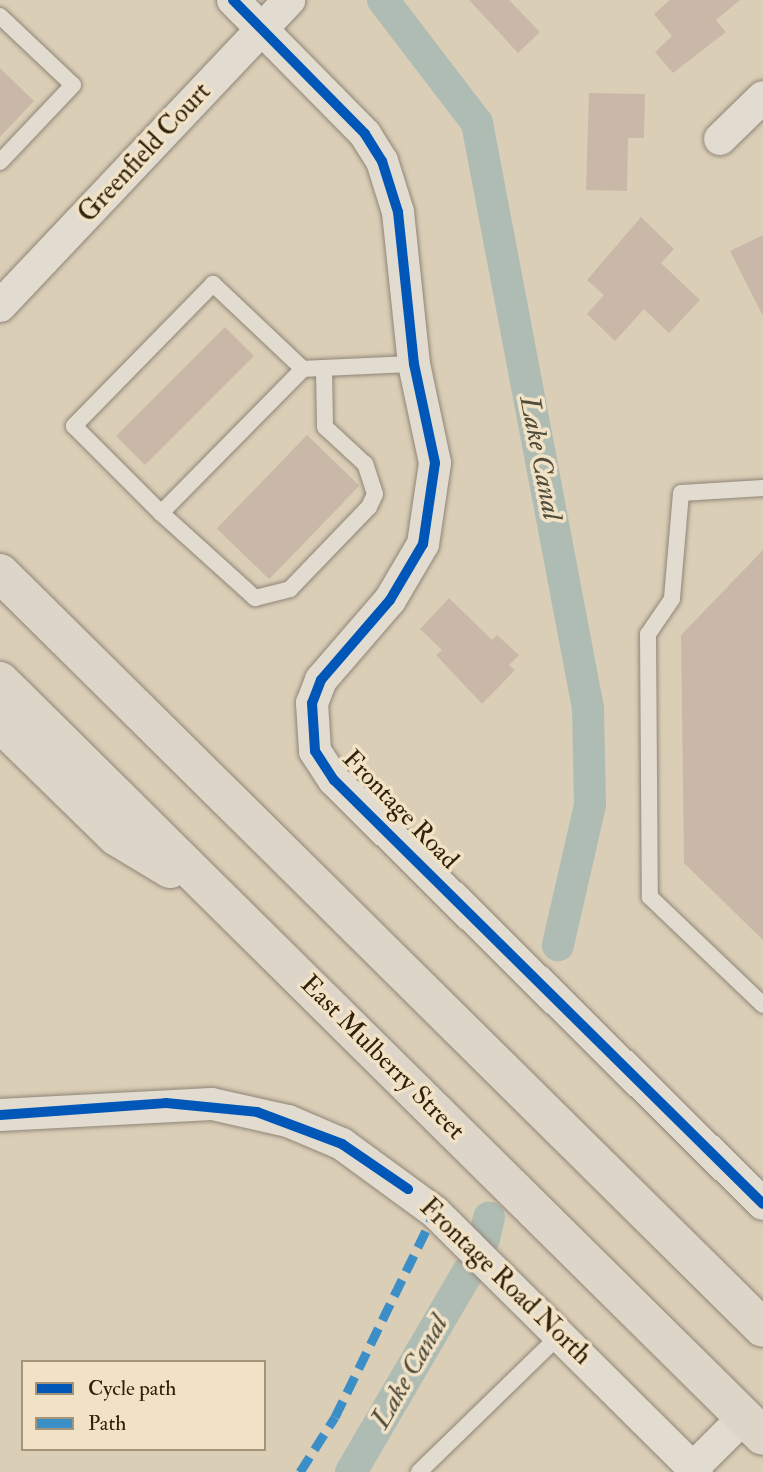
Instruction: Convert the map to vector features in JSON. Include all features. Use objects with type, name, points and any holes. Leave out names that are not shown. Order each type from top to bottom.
[{"type":"highway","points":[[0,573],[763,1328]]},
{"type":"highway","name":"East Mulberry Street","points":[[0,681],[753,1427]]},
{"type":"highway","points":[[0,723],[117,837],[227,904]]},
{"type":"street","name":"Frontage Road","points":[[233,0],[365,134],[382,162],[398,212],[414,365],[435,463],[430,522],[423,544],[390,600],[321,680],[312,702],[314,751],[334,780],[763,1204]]},
{"type":"street","name":"Greenfield Court","points":[[0,306],[289,0]]},
{"type":"street","points":[[720,139],[763,97]]},
{"type":"street","name":"Frontage Road North","points":[[0,1115],[212,1104],[288,1121],[342,1144],[390,1174],[561,1334],[695,1470]]},
{"type":"street","points":[[695,1470],[753,1427]]},
{"type":"lane","points":[[0,16],[73,85],[0,162]]},
{"type":"lane","points":[[303,369],[213,284],[74,426],[160,513],[255,598],[290,589],[369,508],[375,494],[365,464],[325,426],[324,368]]},
{"type":"lane","points":[[160,513],[303,369],[414,365]]},
{"type":"lane","points":[[763,488],[681,493],[672,599],[648,634],[650,897],[763,1005]]},
{"type":"lane","points":[[419,1472],[561,1334]]},
{"type":"building","points":[[469,0],[509,0],[540,32],[518,53]]},
{"type":"building","points":[[670,0],[740,0],[716,20],[726,32],[673,73],[655,52],[672,36],[654,14]]},
{"type":"building","points":[[0,68],[34,101],[0,137]]},
{"type":"building","points":[[589,93],[645,94],[644,138],[628,138],[627,191],[586,190]]},
{"type":"building","points":[[641,217],[674,249],[661,263],[700,300],[669,333],[644,309],[615,341],[587,314],[604,295],[587,280]]},
{"type":"building","points":[[763,235],[763,316],[730,251]]},
{"type":"building","points":[[225,327],[254,356],[145,465],[116,436]]},
{"type":"building","points":[[307,435],[360,486],[269,579],[217,529]]},
{"type":"building","points":[[763,550],[763,940],[684,863],[681,635]]},
{"type":"building","points":[[449,598],[492,640],[497,635],[519,655],[509,665],[515,670],[482,704],[436,655],[442,650],[420,629]]},
{"type":"waterway","name":"Lake Canal","points":[[383,0],[477,123],[588,708],[590,805],[558,945]]},
{"type":"waterway","name":"Lake Canal","points":[[484,1239],[489,1218]]},
{"type":"waterway","name":"Lake Canal","points":[[351,1472],[468,1272]]},
{"type":"marked path","points":[[300,1472],[335,1417],[435,1212]]},
{"type":"cycle path","points":[[233,0],[365,134],[382,161],[398,212],[414,364],[435,463],[423,544],[390,600],[321,680],[312,703],[315,751],[334,780],[763,1204]]},
{"type":"cycle path","points":[[0,1115],[166,1103],[257,1112],[342,1144],[408,1189]]}]
